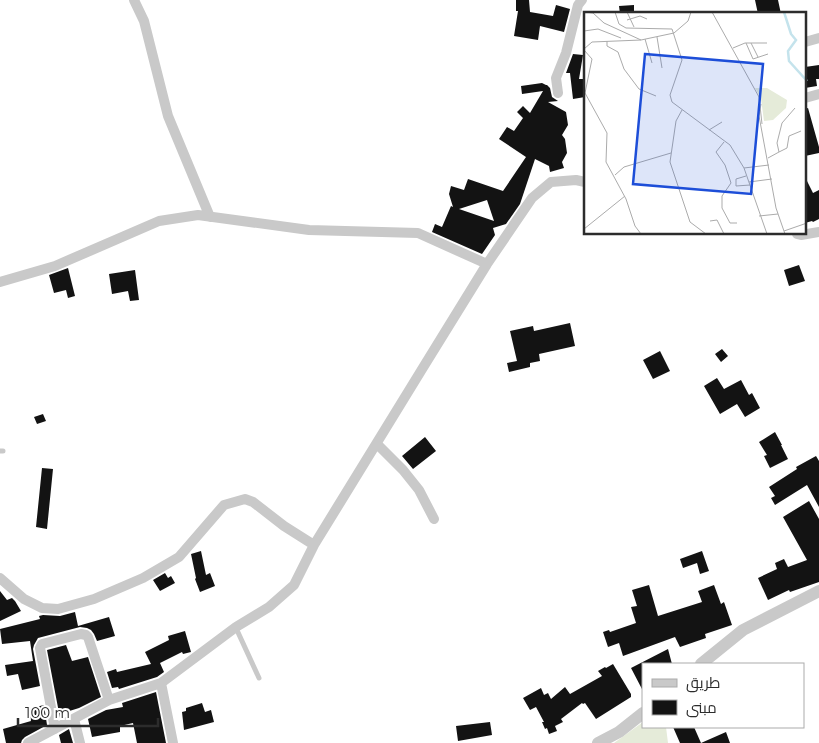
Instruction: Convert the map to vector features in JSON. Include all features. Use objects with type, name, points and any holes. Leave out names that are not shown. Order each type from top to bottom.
[{"type":"street","points":[[134,0],[144,21],[168,116],[210,217]]},
{"type":"street","points":[[558,93],[556,78],[566,53],[578,5],[582,0]]},
{"type":"street","points":[[806,42],[819,38]]},
{"type":"street","points":[[806,98],[819,94]]},
{"type":"street","points":[[28,743],[109,700],[161,683],[236,627],[269,607],[294,585],[314,546],[487,264],[532,198],[551,182],[576,180],[584,182]]},
{"type":"street","points":[[0,282],[55,266],[159,221],[198,215],[309,230],[418,233],[487,264]]},
{"type":"street","points":[[806,234],[819,232]]},
{"type":"street","points":[[377,444],[404,470],[419,490],[434,519]]},
{"type":"street","points":[[0,578],[24,599],[42,608],[58,609],[86,602],[143,578],[179,557],[224,505],[245,499],[253,502],[314,546]]},
{"type":"street","points":[[703,663],[743,630],[819,591]]},
{"type":"street","points":[[55,729],[40,648],[42,644],[81,634],[88,637],[109,700]]},
{"type":"street","points":[[161,683],[173,743]]},
{"type":"street","points":[[598,743],[619,732],[642,714]]},
{"type":"street","points":[[74,719],[80,743]]},
{"type":"lane","points":[[236,627],[259,678]]},
{"type":"green space","points":[[642,723],[642,728],[666,728],[668,743],[614,743]]},
{"type":"building","points":[[516,0],[529,0],[530,12],[553,16],[556,5],[570,9],[564,32],[540,26],[538,40],[514,36],[518,11],[516,11]]},
{"type":"building","points":[[755,0],[778,0],[781,12],[758,12]]},
{"type":"building","points":[[634,5],[634,12],[620,12],[619,6]]},
{"type":"building","points":[[573,54],[583,55],[579,79],[584,79],[584,97],[573,99],[570,73],[566,73]]},
{"type":"building","points":[[819,65],[819,79],[816,79],[817,86],[806,88],[806,67]]},
{"type":"building","points":[[542,83],[547,85],[550,88],[552,97],[558,101],[548,102],[566,112],[568,125],[562,135],[565,139],[567,153],[562,162],[564,168],[550,172],[549,166],[535,159],[520,204],[506,224],[493,228],[495,235],[482,254],[432,232],[435,224],[442,227],[451,206],[453,207],[449,194],[451,186],[464,190],[468,179],[503,191],[526,157],[499,139],[507,127],[514,131],[523,118],[517,112],[523,106],[530,113],[543,91],[522,94],[521,86]],"holes":[[[487,200],[494,221],[459,209]]]},
{"type":"building","points":[[808,108],[819,153],[806,156],[806,109]]},
{"type":"building","points":[[806,179],[813,193],[819,190],[819,219],[806,223]]},
{"type":"building","points":[[799,265],[805,281],[789,286],[784,270]]},
{"type":"building","points":[[68,268],[75,296],[68,298],[66,290],[54,293],[49,275]]},
{"type":"building","points":[[135,270],[139,300],[130,301],[128,291],[112,294],[109,274]]},
{"type":"building","points":[[570,323],[575,346],[539,354],[540,361],[530,363],[530,367],[509,372],[507,363],[517,361],[510,331],[533,326],[534,331]]},
{"type":"building","points":[[722,349],[728,356],[721,362],[715,354]]},
{"type":"building","points":[[660,351],[670,371],[653,379],[643,360]]},
{"type":"building","points":[[717,378],[724,389],[741,380],[749,395],[752,393],[760,408],[745,417],[737,404],[720,414],[704,386]]},
{"type":"building","points":[[43,414],[46,421],[37,424],[34,417]]},
{"type":"building","points":[[775,432],[788,459],[770,468],[764,456],[767,455],[759,442]]},
{"type":"building","points":[[425,437],[436,451],[413,469],[402,456]]},
{"type":"building","points":[[816,456],[819,461],[819,507],[807,485],[775,505],[771,498],[775,496],[769,487],[797,469],[796,467]]},
{"type":"building","points":[[42,468],[53,469],[47,529],[36,527]]},
{"type":"building","points":[[809,501],[819,519],[819,582],[790,592],[789,590],[768,600],[758,578],[777,569],[775,563],[784,559],[788,567],[807,560],[783,517]]},
{"type":"building","points":[[201,551],[206,575],[210,573],[215,586],[200,592],[195,579],[191,554]]},
{"type":"building","points":[[702,551],[709,571],[700,574],[697,563],[683,568],[680,559]]},
{"type":"building","points":[[165,573],[168,578],[171,576],[175,583],[160,591],[153,580]]},
{"type":"building","points":[[649,585],[658,616],[702,602],[698,591],[714,585],[721,604],[724,602],[732,625],[705,634],[706,638],[680,647],[675,637],[623,656],[619,643],[608,647],[603,632],[609,630],[610,632],[636,623],[631,607],[637,606],[632,590]]},
{"type":"building","points":[[0,591],[7,600],[12,598],[21,611],[0,621]]},
{"type":"building","points":[[75,612],[78,626],[109,617],[115,636],[97,641],[91,630],[80,627],[38,638],[33,649],[40,686],[22,690],[18,674],[7,676],[5,665],[33,661],[30,641],[2,644],[0,629],[40,619],[39,616],[43,615],[60,616]]},
{"type":"building","points":[[185,631],[191,652],[183,654],[182,652],[160,663],[164,672],[157,677],[119,689],[118,687],[112,688],[107,672],[116,669],[117,672],[151,664],[145,652],[169,640],[168,636]]},
{"type":"building","points":[[66,645],[72,661],[88,657],[101,697],[79,708],[63,713],[64,716],[60,718],[47,650]]},
{"type":"building","points":[[668,649],[672,663],[642,663],[642,689],[631,668]]},
{"type":"building","points":[[613,664],[631,697],[596,719],[585,703],[582,703],[561,719],[563,722],[555,726],[557,731],[549,734],[536,707],[530,710],[523,698],[541,688],[544,695],[548,693],[551,699],[565,687],[570,694],[602,676],[598,671]]},
{"type":"building","points":[[156,692],[166,743],[137,743],[133,723],[120,726],[120,732],[92,737],[88,719],[106,710],[123,707],[122,703]]},
{"type":"building","points":[[202,703],[205,712],[211,710],[214,722],[184,730],[182,712],[186,711],[186,708]]},
{"type":"building","points":[[44,705],[47,725],[25,737],[21,743],[6,743],[3,729],[31,721],[28,709]]},
{"type":"building","points":[[490,722],[492,735],[458,741],[456,726]]},
{"type":"building","points":[[673,728],[694,728],[701,743],[680,743]]},
{"type":"building","points":[[69,729],[73,743],[61,743],[59,735]]},
{"type":"building","points":[[726,732],[730,743],[701,743]]}]
